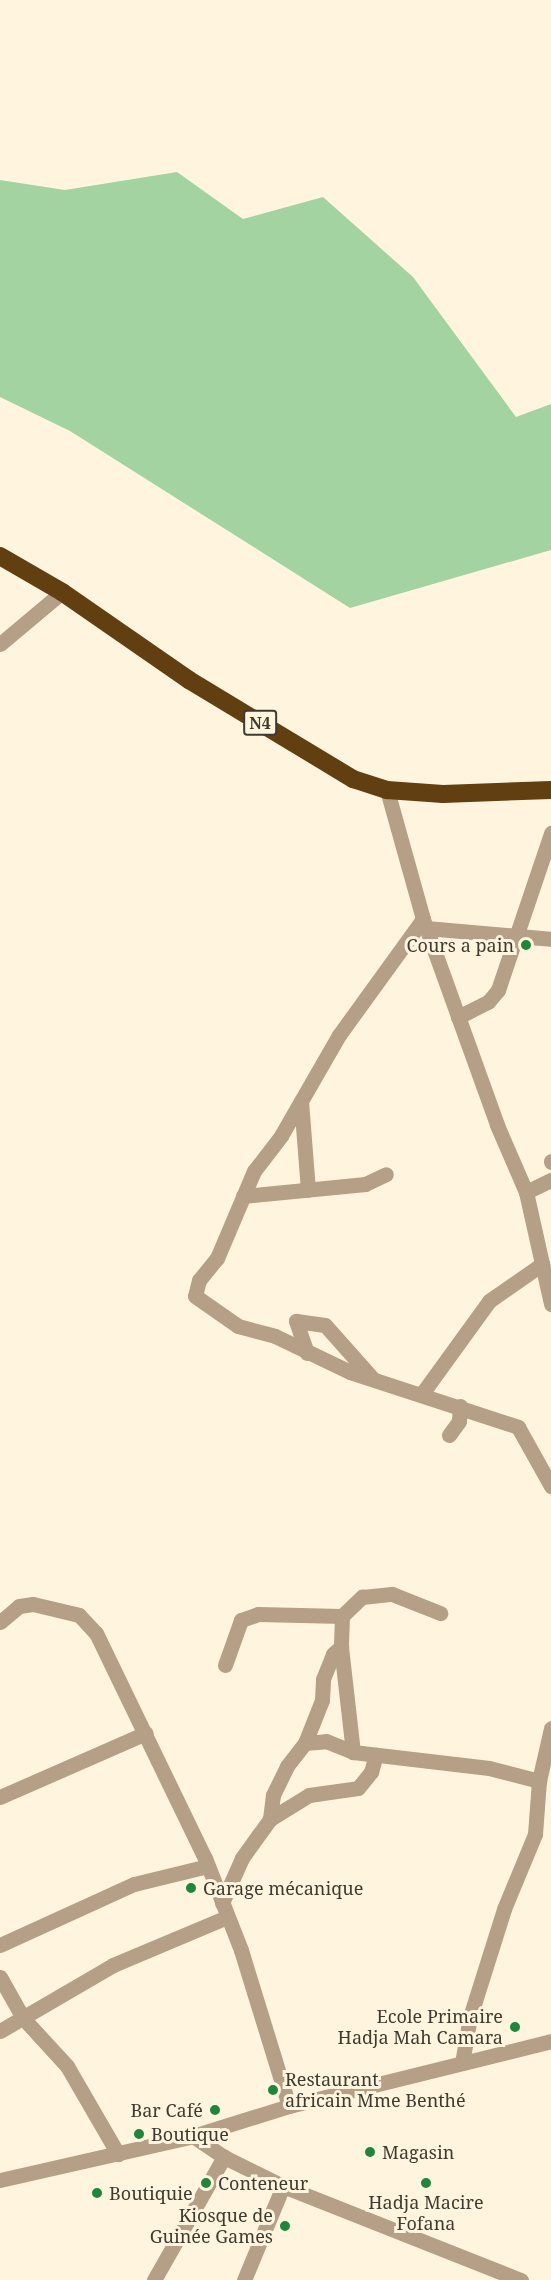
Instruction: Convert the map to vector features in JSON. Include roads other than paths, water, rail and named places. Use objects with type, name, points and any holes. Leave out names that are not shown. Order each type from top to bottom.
[{"type":"highway","name":"N4","points":[[0,556],[62,592],[189,680],[353,779],[387,790],[443,794],[551,790]]},
{"type":"street","points":[[0,644],[62,592]]},
{"type":"street","points":[[387,790],[425,923],[458,1017],[526,1192],[551,1304]]},
{"type":"street","points":[[458,1017],[494,997],[551,833]]},
{"type":"street","points":[[425,923],[551,939]]},
{"type":"street","points":[[425,923],[339,1035],[281,1136],[254,1171],[217,1258],[199,1280],[195,1296],[230,1321],[275,1336],[307,1353],[372,1378],[518,1427],[551,1486]]},
{"type":"street","points":[[301,1101],[308,1190]]},
{"type":"street","points":[[243,1196],[364,1184],[386,1174]]},
{"type":"street","points":[[526,1192],[551,1180]]},
{"type":"street","points":[[421,1395],[489,1301],[528,1270],[542,1264]]},
{"type":"street","points":[[307,1353],[296,1321],[325,1325],[372,1378]]},
{"type":"street","points":[[449,1435],[459,1421],[460,1406]]},
{"type":"street","points":[[353,1752],[340,1647],[342,1616],[362,1597],[392,1594],[440,1613]]},
{"type":"street","points":[[0,1622],[19,1606],[33,1604],[79,1615],[96,1633],[208,1866],[290,2106]]},
{"type":"street","points":[[225,1665],[241,1620],[283,1613],[342,1616]]},
{"type":"street","points":[[270,1819],[273,1795],[287,1766],[304,1743],[322,1700],[323,1678],[340,1647]]},
{"type":"street","points":[[462,2063],[470,2017],[504,1909],[535,1834],[539,1780],[551,1728]]},
{"type":"street","points":[[0,1797],[146,1733]]},
{"type":"street","points":[[304,1743],[326,1741],[353,1752],[489,1768],[539,1780]]},
{"type":"street","points":[[0,2031],[113,1965],[224,1910],[242,1858],[270,1819],[309,1795],[358,1788],[371,1772],[376,1755]]},
{"type":"street","points":[[0,1945],[134,1884],[208,1866]]},
{"type":"street","points":[[0,1977],[23,2018],[67,2066],[118,2154]]},
{"type":"street","points":[[0,2180],[194,2136],[290,2106],[551,2041]]},
{"type":"street","points":[[194,2136],[224,2157],[283,2186],[521,2280]]},
{"type":"street","points":[[154,2280],[224,2157]]},
{"type":"street","points":[[244,2280],[283,2186]]},
{"type":"place","name":"Cours a pain","points":[[526,945]]},
{"type":"place","name":"Garage mécanique","points":[[191,1888]]},
{"type":"place","name":"Ecole Primaire Hadja Mah Camara","points":[[515,2027]]},
{"type":"place","name":"Restaurant africain Mme Benthé","points":[[273,2090]]},
{"type":"place","name":"Bar Café","points":[[215,2110]]},
{"type":"place","name":"Boutique","points":[[139,2134]]},
{"type":"place","name":"Magasin","points":[[370,2152]]},
{"type":"place","name":"Conteneur","points":[[206,2183]]},
{"type":"place","name":"Hadja Macire Fofana","points":[[426,2183]]},
{"type":"place","name":"Boutiquie","points":[[97,2193]]},
{"type":"place","name":"Kiosque de Guinée Games","points":[[285,2226]]}]
